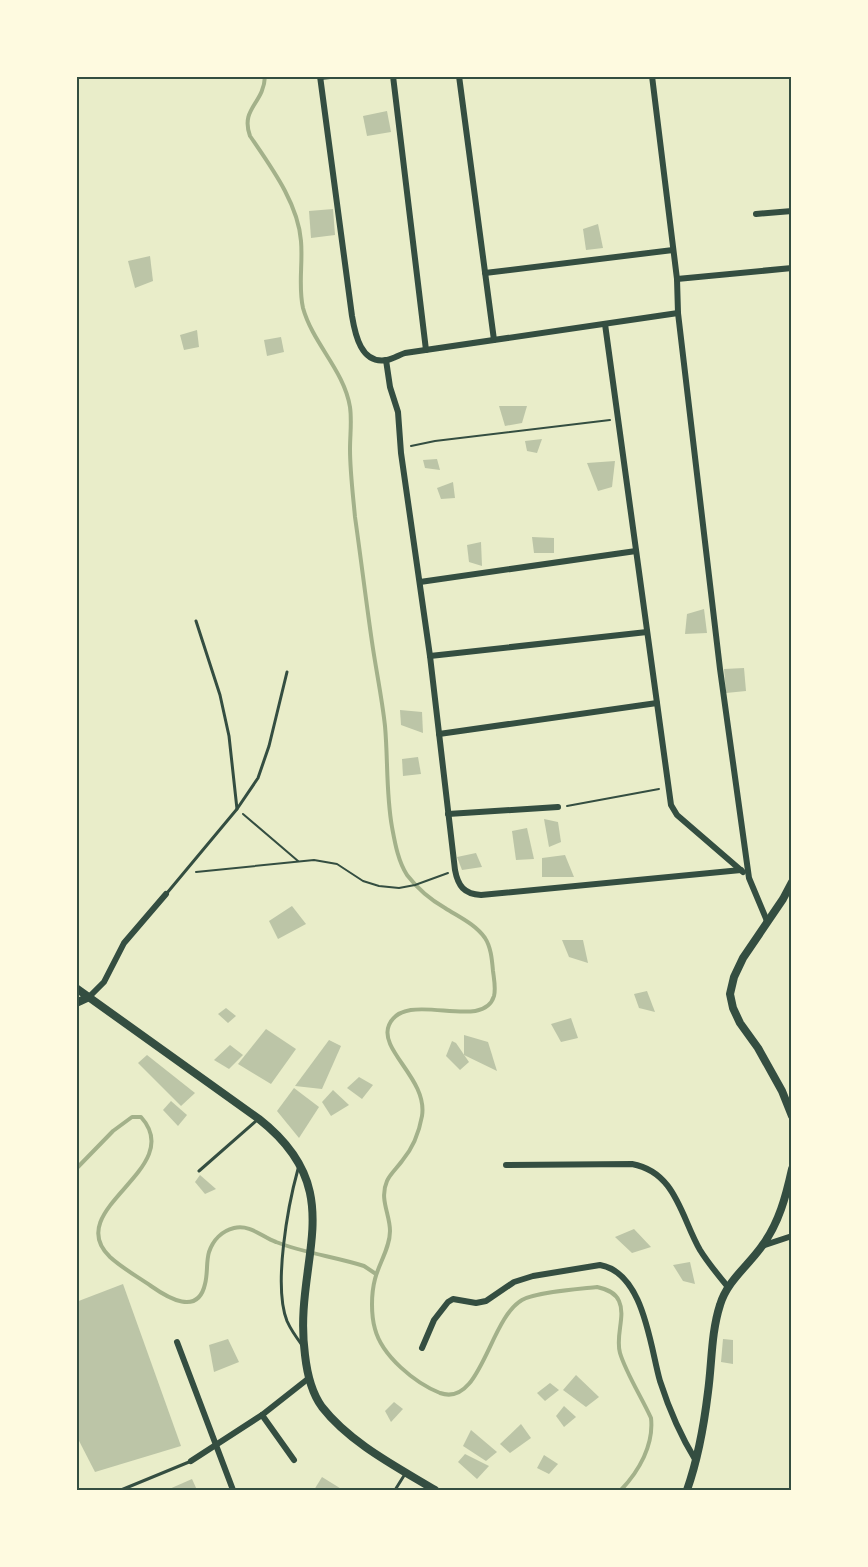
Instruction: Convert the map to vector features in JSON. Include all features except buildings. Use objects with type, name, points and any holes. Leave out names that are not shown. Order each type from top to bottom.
[{"type":"street","points":[[330,76],[320,77],[352,316],[356,335],[366,353],[376,359],[386,360],[405,353],[678,313]]},
{"type":"street","points":[[393,76],[426,350]]},
{"type":"street","points":[[459,76],[494,340]]},
{"type":"street","points":[[652,76],[720,669],[749,878],[767,921]]},
{"type":"street","points":[[756,214],[792,211]]},
{"type":"street","points":[[485,273],[673,250]]},
{"type":"street","points":[[676,279],[792,268]]},
{"type":"street","points":[[605,324],[671,805],[677,815],[749,878]]},
{"type":"street","points":[[386,360],[390,387],[398,412],[401,453],[430,656],[455,870],[462,889],[475,895],[741,870]]},
{"type":"street","points":[[420,582],[636,551]]},
{"type":"street","points":[[430,656],[647,632]]},
{"type":"street","points":[[439,734],[657,703]]},
{"type":"street","points":[[448,814],[558,807]]},
{"type":"street","points":[[792,882],[787,900],[767,921],[743,958],[734,977],[730,994],[740,1023],[758,1048],[792,1116]]},
{"type":"street","points":[[76,1004],[89,997],[104,982],[124,944],[166,894]]},
{"type":"street","points":[[76,988],[259,1119],[282,1140],[300,1164],[312,1197],[313,1227],[302,1314],[303,1347],[309,1378],[321,1406],[350,1434],[435,1491]]},
{"type":"street","points":[[506,1165],[632,1164],[643,1166],[657,1173],[670,1188],[700,1249],[728,1287]]},
{"type":"street","points":[[687,1491],[696,1461],[720,1303],[728,1287],[762,1246],[779,1214],[792,1169]]},
{"type":"street","points":[[762,1246],[792,1236]]},
{"type":"street","points":[[422,1348],[434,1320],[453,1299],[476,1303],[486,1302],[514,1282],[533,1276],[600,1265],[609,1267],[619,1273],[631,1287],[640,1305],[672,1414],[681,1436],[696,1461]]},
{"type":"street","points":[[177,1342],[233,1491]]},
{"type":"street","points":[[191,1461],[216,1447],[262,1415],[309,1378]]},
{"type":"street","points":[[262,1415],[294,1460]]},
{"type":"lane","points":[[196,621],[222,705],[229,736],[237,809]]},
{"type":"lane","points":[[166,894],[237,809],[258,777],[264,763],[287,672]]},
{"type":"lane","points":[[199,1171],[259,1119]]},
{"type":"lane","points":[[300,1164],[292,1193],[282,1273],[283,1304],[287,1320],[303,1347]]},
{"type":"lane","points":[[121,1491],[191,1461]]},
{"type":"lane","points":[[395,1491],[406,1472]]},
{"type":"path","points":[[401,453],[410,446],[435,441],[618,419]]},
{"type":"path","points":[[558,807],[668,787]]},
{"type":"path","points":[[237,809],[298,861]]},
{"type":"path","points":[[184,873],[298,861],[327,861],[337,864],[363,881],[379,886],[399,888],[416,885],[455,870]]},
{"type":"waterway","points":[[265,76],[261,93],[248,119],[250,136],[282,186],[295,213],[301,241],[303,308],[314,333],[342,381],[350,407],[350,466],[355,517],[384,716],[389,802],[397,852],[407,875],[420,889],[472,925],[485,938],[491,954],[495,984],[494,996],[487,1006],[475,1011],[411,1010],[398,1015],[389,1025],[390,1045],[418,1090],[422,1102],[422,1116],[412,1146],[390,1176],[385,1188],[384,1200],[390,1231],[372,1298],[375,1329],[385,1349],[410,1375],[440,1393],[454,1394],[465,1387],[475,1375],[501,1325],[511,1310],[522,1300],[547,1293],[597,1287],[613,1293],[621,1307],[620,1353],[651,1418],[648,1448],[634,1475],[621,1490]]},
{"type":"waterway","points":[[76,1169],[113,1131],[132,1117],[141,1117],[151,1136],[149,1154],[139,1171],[110,1205],[100,1222],[99,1239],[110,1257],[125,1269],[158,1291],[182,1302],[196,1300],[201,1294],[206,1280],[208,1256],[213,1244],[226,1231],[240,1227],[251,1229],[287,1246],[364,1266],[376,1274]]}]
